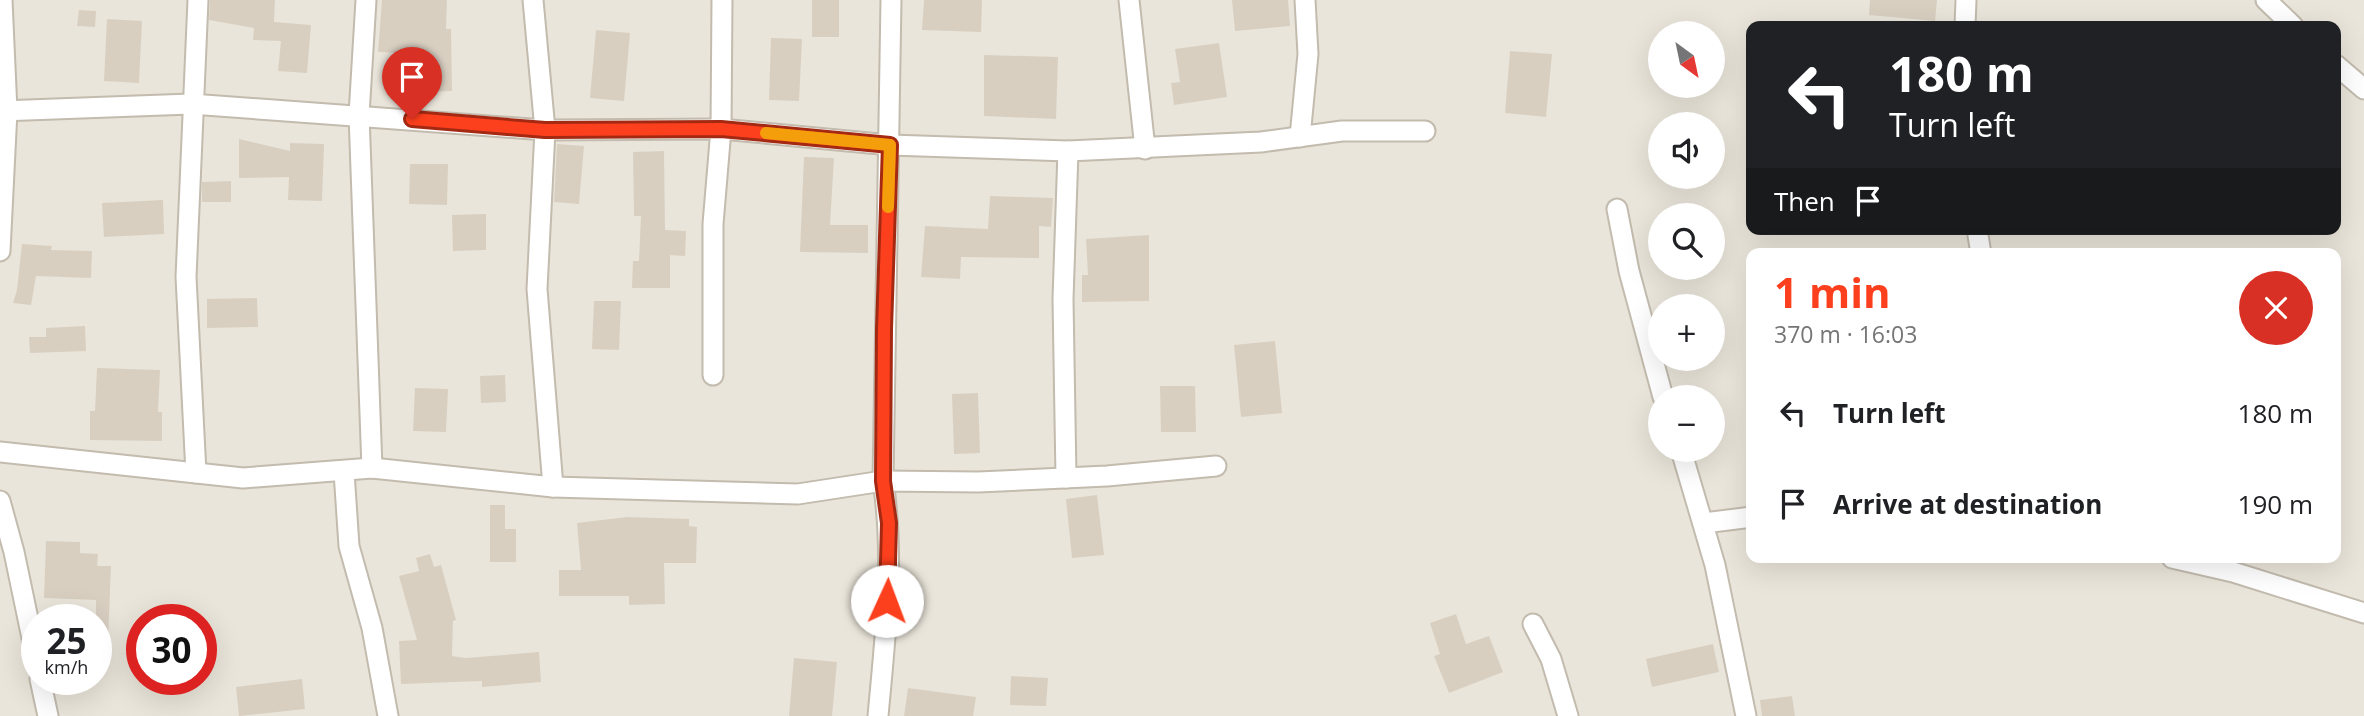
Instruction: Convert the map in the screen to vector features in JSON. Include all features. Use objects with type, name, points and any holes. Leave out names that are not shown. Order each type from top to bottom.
[{"type":"street","points":[[0,251],[2,0]]},
{"type":"street","points":[[197,473],[186,277],[191,104],[198,0]]},
{"type":"street","points":[[366,0],[359,115],[372,468]]},
{"type":"street","points":[[533,0],[545,130],[537,289],[553,487]]},
{"type":"street","points":[[713,375],[713,224],[721,129],[722,0]]},
{"type":"street","points":[[878,716],[886,628],[889,523],[883,481],[891,0]]},
{"type":"street","points":[[1129,0],[1145,149]]},
{"type":"street","points":[[1300,137],[1308,54],[1305,0]]},
{"type":"street","points":[[1965,21],[1966,0]]},
{"type":"street","points":[[2266,0],[2288,21]]},
{"type":"street","points":[[2341,69],[2364,89]]},
{"type":"street","points":[[3,111],[191,104],[545,130],[721,129],[890,145],[1068,151],[1145,149],[1300,137],[1342,131],[1425,131]]},
{"type":"street","points":[[1066,478],[1063,299],[1068,151]]},
{"type":"street","points":[[1617,209],[1660,385]]},
{"type":"street","points":[[0,452],[243,478],[372,468],[553,487],[798,494],[883,481],[978,482],[1216,466]]},
{"type":"street","points":[[1685,462],[1704,523],[1746,716]]},
{"type":"street","points":[[344,472],[349,546],[372,628],[388,716]]},
{"type":"street","points":[[0,501],[25,604]]},
{"type":"street","points":[[1704,523],[1746,518]]},
{"type":"street","points":[[2194,563],[2233,572],[2364,613]]},
{"type":"street","points":[[1533,624],[1552,659],[1568,716]]},
{"type":"street","points":[[43,695],[48,716]]},
{"type":"shaded area","points":[[0,0],[2364,0],[2364,716],[0,716]]},
{"type":"building","points":[[210,0],[275,0],[274,22],[311,25],[307,73],[278,71],[281,41],[253,40],[254,28],[209,20]]},
{"type":"building","points":[[382,0],[447,0],[446,29],[451,29],[452,91],[421,92],[421,54],[378,52]]},
{"type":"building","points":[[812,0],[839,0],[839,37],[812,37]]},
{"type":"building","points":[[924,0],[982,0],[981,32],[922,30]]},
{"type":"building","points":[[1232,0],[1288,0],[1290,26],[1235,31]]},
{"type":"building","points":[[1870,0],[1937,0],[1935,21],[1869,15]]},
{"type":"building","points":[[79,10],[96,11],[95,27],[77,26]]},
{"type":"building","points":[[107,19],[142,21],[139,83],[104,81]]},
{"type":"building","points":[[596,30],[630,33],[624,101],[590,98]]},
{"type":"building","points":[[771,38],[802,39],[799,101],[769,100]]},
{"type":"building","points":[[1219,43],[1227,97],[1174,105],[1171,83],[1180,82],[1175,49]]},
{"type":"building","points":[[1510,51],[1552,54],[1546,117],[1505,113]]},
{"type":"building","points":[[984,55],[1058,57],[1056,119],[984,116]]},
{"type":"building","points":[[239,139],[290,151],[290,143],[324,144],[322,201],[288,200],[289,177],[239,178]]},
{"type":"building","points":[[557,144],[584,146],[579,204],[554,202]]},
{"type":"building","points":[[664,151],[665,230],[686,231],[685,256],[670,255],[670,288],[632,288],[633,261],[639,261],[641,216],[634,216],[633,152]]},
{"type":"building","points":[[804,157],[834,158],[830,225],[868,225],[868,253],[800,252]]},
{"type":"building","points":[[410,164],[448,164],[447,205],[409,204]]},
{"type":"building","points":[[231,181],[231,202],[202,202],[202,182]]},
{"type":"building","points":[[990,196],[1053,198],[1051,227],[1039,226],[1039,258],[961,257],[960,279],[921,277],[925,226],[988,229]]},
{"type":"building","points":[[163,200],[164,234],[104,237],[102,203]]},
{"type":"building","points":[[486,214],[486,250],[453,251],[452,215]]},
{"type":"building","points":[[1149,235],[1149,301],[1082,302],[1082,275],[1088,275],[1086,239]]},
{"type":"building","points":[[22,244],[52,246],[51,250],[92,251],[91,278],[36,276],[31,305],[13,303]]},
{"type":"building","points":[[257,298],[258,327],[207,328],[207,299]]},
{"type":"building","points":[[594,301],[621,301],[619,350],[592,349]]},
{"type":"building","points":[[85,326],[86,351],[30,353],[29,337],[46,337],[46,328]]},
{"type":"building","points":[[1275,341],[1282,413],[1241,417],[1234,345]]},
{"type":"building","points":[[97,368],[160,370],[158,412],[162,412],[162,441],[90,440],[90,411],[95,411]]},
{"type":"building","points":[[505,375],[506,402],[481,403],[480,376]]},
{"type":"building","points":[[1160,386],[1195,386],[1196,432],[1161,432]]},
{"type":"building","points":[[415,388],[448,389],[446,432],[413,431]]},
{"type":"building","points":[[978,393],[980,453],[954,454],[952,394]]},
{"type":"building","points":[[1097,495],[1104,555],[1072,558],[1066,499]]},
{"type":"building","points":[[490,505],[505,505],[505,529],[516,529],[516,562],[490,562]]},
{"type":"building","points":[[627,517],[689,519],[689,526],[697,527],[696,563],[664,563],[665,604],[629,605],[629,596],[559,596],[559,570],[581,570],[577,523]]},
{"type":"building","points":[[46,541],[80,542],[80,553],[98,554],[97,566],[111,566],[109,604],[96,604],[96,600],[44,598]]},
{"type":"building","points":[[430,554],[434,567],[441,565],[456,620],[453,621],[452,656],[466,658],[539,652],[541,682],[482,687],[482,681],[401,684],[399,641],[417,640],[399,576],[419,571],[416,558]]},
{"type":"building","points":[[1456,614],[1466,644],[1489,636],[1503,672],[1449,693],[1434,656],[1440,654],[1430,623]]},
{"type":"building","points":[[1713,644],[1719,672],[1652,687],[1646,659]]},
{"type":"building","points":[[794,658],[837,662],[832,716],[789,716]]},
{"type":"building","points":[[1011,676],[1048,678],[1046,706],[1010,705]]},
{"type":"building","points":[[302,679],[305,709],[239,716],[236,687]]},
{"type":"building","points":[[908,688],[976,697],[973,716],[904,716]]},
{"type":"building","points":[[1792,696],[1795,716],[1762,716],[1760,700]]},
{"type":"slow traffic","points":[[766,133],[890,145],[888,207]]},
{"type":"route","points":[[412,119],[545,130],[721,129],[890,145],[884,304],[883,481],[889,523],[887,601]]}]
